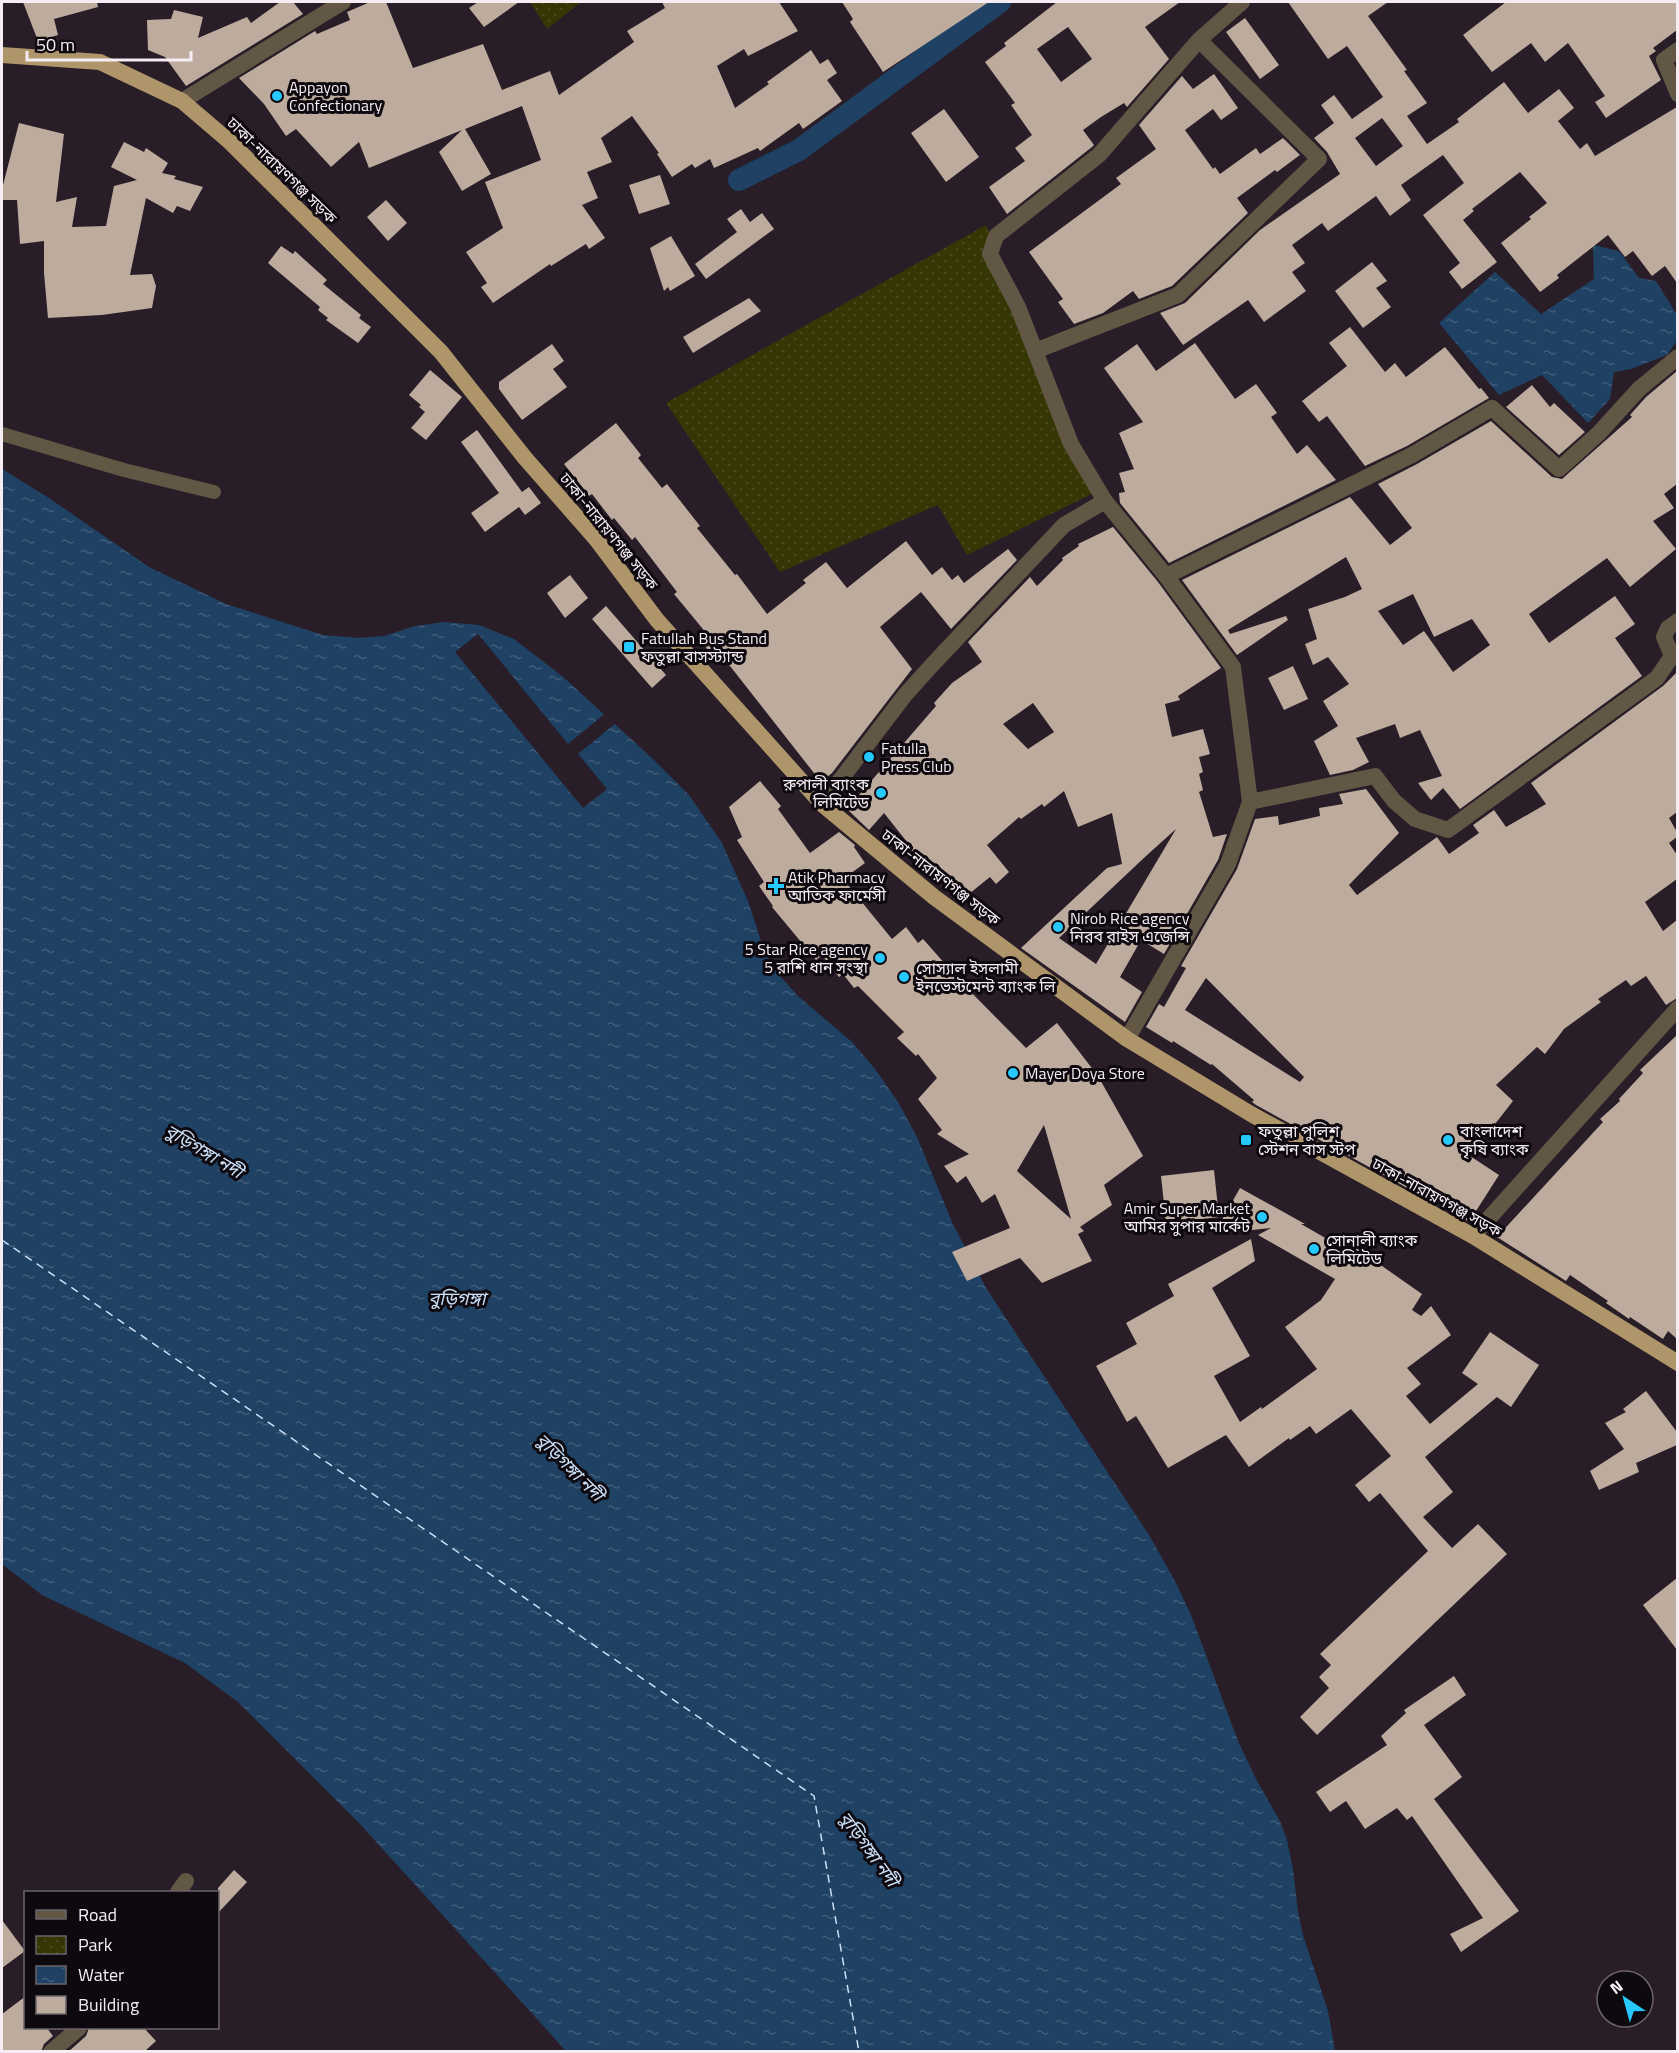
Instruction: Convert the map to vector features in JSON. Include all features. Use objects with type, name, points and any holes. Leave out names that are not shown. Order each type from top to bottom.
[{"type":"highway","name":"ঢাকা-নারায়ণগঞ্জ সড়ক","points":[[2,55],[100,62],[182,101],[230,142],[441,352],[525,458],[597,539],[657,620],[822,804],[934,897],[1127,1039],[1251,1114],[1473,1236],[1677,1363]]},
{"type":"street","points":[[182,101],[342,2]]},
{"type":"street","points":[[1127,1039],[1228,864],[1250,802],[1233,667],[1166,576],[1105,501],[1071,444],[1018,307],[990,254],[996,236],[1099,155],[1199,40],[1242,2]]},
{"type":"street","points":[[1035,351],[1178,295],[1319,159],[1199,40]]},
{"type":"street","points":[[1677,50],[1664,60],[1677,94]]},
{"type":"street","points":[[1166,576],[1412,455],[1492,408],[1559,469],[1599,433],[1639,389],[1677,357]]},
{"type":"street","points":[[2,434],[124,470],[214,492]]},
{"type":"street","points":[[822,804],[905,695],[932,665],[1064,525],[1105,501]]},
{"type":"street","points":[[1250,802],[1375,776],[1394,801],[1415,819],[1448,831],[1657,678],[1672,656],[1664,637],[1668,628],[1677,621]]},
{"type":"street","points":[[1473,1236],[1677,1008]]},
{"type":"street","points":[[51,2052],[78,2029]]},
{"type":"green space","points":[[530,2],[581,2],[547,29]]},
{"type":"green space","points":[[986,225],[1098,491],[967,555],[938,505],[780,572],[666,403]]},
{"type":"water","points":[[1593,245],[1619,251],[1639,278],[1656,281],[1677,315],[1677,340],[1667,355],[1631,369],[1614,372],[1610,399],[1588,423],[1542,375],[1499,395],[1439,323],[1495,272],[1541,314],[1594,279]]},
{"type":"water","name":"বুড়িগঙ্গা","points":[[2,469],[49,498],[149,567],[226,604],[323,635],[359,638],[384,636],[415,626],[444,622],[479,625],[514,639],[562,676],[689,795],[722,843],[748,901],[765,953],[780,976],[798,996],[852,1042],[875,1069],[898,1102],[917,1137],[952,1222],[986,1288],[1149,1535],[1175,1581],[1191,1615],[1238,1741],[1280,1821],[1287,1840],[1303,1935],[1328,2011],[1335,2051],[566,2051],[360,1824],[238,1702],[185,1663],[42,1595],[2,1564]]},
{"type":"pier","points":[[478,634],[568,744],[607,712],[617,722],[578,754],[607,789],[583,808],[455,652]]},
{"type":"building","points":[[23,2],[97,2],[98,7],[54,19],[58,35],[38,41]]},
{"type":"building","points":[[280,2],[293,2],[303,14],[186,86],[165,57],[148,50],[147,20],[171,19],[174,10],[203,17],[198,38],[247,17],[251,23]]},
{"type":"building","points":[[370,2],[386,2],[413,68],[483,44],[502,90],[550,71],[559,95],[634,42],[627,31],[665,8],[662,2],[779,2],[798,31],[748,56],[744,49],[717,66],[735,108],[811,50],[820,64],[828,59],[837,73],[827,80],[842,101],[803,129],[799,123],[760,151],[758,148],[714,168],[710,159],[695,168],[692,164],[672,177],[657,154],[659,153],[632,116],[601,138],[612,162],[587,172],[598,198],[582,205],[605,238],[589,249],[586,244],[551,266],[550,264],[493,303],[481,287],[487,283],[466,252],[503,228],[485,182],[541,160],[522,106],[465,129],[491,174],[462,191],[439,152],[462,130],[369,168],[359,142],[331,167],[296,129],[286,136],[264,104],[239,78],[315,31],[317,34],[350,20],[347,12]]},
{"type":"building","points":[[478,2],[519,2],[484,27],[469,8]]},
{"type":"building","points":[[842,2],[989,2],[883,72],[850,22],[853,19]]},
{"type":"building","points":[[1057,2],[1180,2],[1145,27],[1169,59],[1127,107],[1124,103],[1083,130],[1094,145],[1092,147],[1007,214],[989,187],[1025,161],[1015,148],[1032,135],[1011,105],[1015,103],[985,62],[1006,46],[1004,43]],"holes":[[[1068,27],[1092,59],[1061,82],[1037,49]]]},
{"type":"building","points":[[1288,2],[1388,2],[1368,16],[1407,70],[1404,71],[1427,103],[1407,116],[1427,144],[1459,122],[1457,119],[1504,82],[1528,113],[1559,89],[1574,108],[1558,121],[1580,149],[1587,143],[1595,156],[1677,107],[1677,283],[1665,266],[1652,276],[1633,251],[1625,257],[1608,235],[1557,275],[1559,278],[1540,292],[1501,243],[1547,203],[1520,172],[1472,209],[1474,211],[1463,220],[1497,262],[1462,289],[1449,272],[1460,263],[1423,215],[1464,183],[1443,155],[1401,185],[1411,200],[1390,216],[1376,196],[1328,231],[1322,223],[1292,245],[1305,263],[1292,272],[1306,291],[1264,322],[1248,300],[1183,345],[1160,313],[1185,303],[1260,230],[1340,174],[1327,152],[1314,138],[1334,123],[1321,105],[1334,95],[1352,119],[1383,97],[1347,46],[1328,59]],"holes":[[[1382,118],[1403,146],[1376,166],[1355,138]]]},
{"type":"building","points":[[1506,2],[1677,2],[1677,30],[1653,48],[1656,51],[1649,56],[1661,80],[1606,118],[1595,102],[1605,96],[1568,43],[1545,62],[1531,43],[1492,72],[1463,35]]},
{"type":"building","points":[[1245,18],[1279,65],[1260,79],[1226,32]]},
{"type":"building","points":[[1214,74],[1238,108],[1221,120],[1213,109],[1185,130],[1213,169],[1215,167],[1220,174],[1256,148],[1260,154],[1283,138],[1300,155],[1237,198],[1248,213],[1172,286],[1139,299],[1133,291],[1103,313],[1074,324],[1058,302],[1063,299],[1029,252],[1121,184],[1116,178],[1156,149],[1139,125],[1182,76],[1193,89]]},
{"type":"building","points":[[944,109],[979,157],[946,182],[911,133]]},
{"type":"building","points":[[19,123],[64,134],[56,202],[77,197],[72,227],[106,226],[114,186],[137,180],[111,167],[124,142],[144,152],[146,148],[168,163],[162,173],[176,176],[174,179],[203,187],[190,211],[177,206],[173,213],[146,198],[130,275],[152,274],[156,286],[152,308],[102,315],[48,318],[44,241],[20,244],[17,200],[2,200],[2,189]]},
{"type":"building","points":[[660,175],[670,204],[639,214],[629,185]]},
{"type":"building","points":[[386,200],[407,223],[388,241],[367,217]]},
{"type":"building","points":[[741,209],[750,222],[762,213],[774,229],[706,279],[695,264],[737,232],[727,219]]},
{"type":"building","points":[[671,236],[695,276],[670,291],[668,287],[664,291],[650,248]]},
{"type":"building","points":[[281,246],[293,254],[295,251],[327,280],[323,284],[361,315],[359,318],[371,327],[358,343],[326,320],[328,318],[318,310],[320,307],[268,263]]},
{"type":"building","points":[[1372,262],[1387,281],[1376,288],[1391,307],[1363,328],[1335,291]]},
{"type":"building","points":[[749,298],[761,311],[693,353],[683,337]]},
{"type":"building","points":[[1350,327],[1385,372],[1395,363],[1406,377],[1445,347],[1489,398],[1407,446],[1365,466],[1327,416],[1319,422],[1302,401],[1347,366],[1329,343]]},
{"type":"building","points":[[1195,343],[1235,399],[1256,384],[1277,413],[1271,417],[1297,454],[1307,445],[1336,480],[1169,563],[1120,503],[1119,493],[1125,492],[1119,473],[1134,469],[1119,433],[1143,422],[1104,368],[1137,344],[1156,371]]},
{"type":"building","points":[[552,344],[564,361],[553,369],[567,387],[522,420],[499,389],[499,382]]},
{"type":"building","points":[[430,370],[462,397],[426,440],[411,428],[425,412],[419,407],[421,405],[409,395]]},
{"type":"building","points":[[1677,371],[1677,484],[1664,494],[1674,508],[1653,521],[1676,549],[1630,587],[1607,558],[1529,614],[1549,643],[1615,596],[1635,624],[1615,638],[1642,676],[1460,809],[1443,788],[1431,800],[1418,783],[1442,776],[1420,730],[1400,738],[1395,724],[1356,738],[1369,762],[1353,770],[1330,775],[1314,741],[1338,726],[1323,701],[1349,684],[1328,657],[1313,665],[1305,644],[1317,639],[1308,609],[1362,589],[1346,557],[1228,630],[1230,634],[1286,616],[1288,620],[1237,655],[1182,580],[1350,497],[1390,545],[1412,528],[1378,484],[1491,421],[1552,477],[1562,479],[1632,417],[1630,415],[1646,397]],"holes":[[[1413,594],[1434,637],[1472,619],[1490,645],[1453,672],[1424,631],[1403,645],[1378,611]]]},
{"type":"building","points":[[1532,385],[1550,407],[1554,403],[1585,432],[1559,455],[1506,407]]},
{"type":"building","points":[[616,423],[641,455],[638,458],[662,488],[667,484],[700,526],[697,528],[735,575],[737,574],[767,614],[806,583],[803,580],[826,562],[847,588],[906,541],[932,575],[942,567],[952,580],[958,575],[964,583],[1008,549],[1017,560],[951,629],[921,592],[880,627],[912,669],[832,773],[821,782],[719,652],[713,657],[700,639],[707,634],[674,594],[677,592],[635,537],[632,540],[614,518],[612,520],[592,494],[589,496],[564,464]]},
{"type":"building","points":[[477,430],[522,492],[529,487],[541,503],[525,515],[519,507],[485,532],[471,513],[499,493],[461,442]]},
{"type":"building","points":[[1113,527],[1158,582],[1221,668],[1178,696],[1180,700],[1165,704],[1172,737],[1203,729],[1210,754],[1199,757],[1203,772],[1199,774],[1203,790],[1199,792],[1213,837],[1227,834],[1218,860],[1164,954],[1141,940],[1120,977],[1142,992],[1125,1022],[1021,948],[1107,868],[1122,864],[1112,813],[1078,827],[1064,791],[1044,807],[1042,804],[1021,819],[1019,817],[987,845],[1009,872],[996,884],[990,877],[959,902],[909,848],[911,847],[884,813],[869,830],[847,809],[936,706],[934,703],[952,683],[982,662],[968,642],[1030,577],[1037,586],[1063,560],[1062,558],[1079,546],[1078,544]],"holes":[[[1033,703],[1054,732],[1028,749],[1003,724]],[[1176,829],[1096,964],[1059,938],[1146,856]]]},
{"type":"building","points":[[570,575],[588,598],[565,618],[547,593]]},
{"type":"building","name":"Fatullah Bus Stand ফতুল্লা বাসস্ট্যান্ড","points":[[606,606],[666,675],[652,688],[592,619]]},
{"type":"building","points":[[1293,666],[1308,699],[1284,710],[1268,678]]},
{"type":"building","points":[[1677,672],[1677,812],[1669,818],[1677,832],[1677,837],[1669,843],[1677,855],[1677,879],[1645,902],[1663,931],[1677,920],[1677,998],[1666,1005],[1646,976],[1631,986],[1626,980],[1598,999],[1601,1002],[1564,1029],[1545,1054],[1537,1047],[1496,1085],[1513,1101],[1470,1156],[1499,1175],[1469,1222],[1435,1200],[1433,1202],[1256,1105],[1252,1102],[1254,1100],[1212,1064],[1146,1027],[1159,1004],[1164,1007],[1186,968],[1181,966],[1237,869],[1255,819],[1278,816],[1279,825],[1320,816],[1319,808],[1343,804],[1339,794],[1366,789],[1399,833],[1349,885],[1357,895],[1437,837],[1449,854],[1479,833],[1473,825],[1494,810],[1506,827],[1546,804],[1531,783],[1663,686]],"holes":[[[1206,978],[1304,1077],[1300,1082],[1185,1010]]]},
{"type":"building","points":[[760,781],[781,806],[778,809],[810,853],[839,832],[855,845],[854,847],[865,863],[843,879],[892,939],[906,927],[918,943],[923,939],[963,984],[1026,1048],[1057,1023],[1098,1076],[1143,1156],[1104,1185],[1112,1205],[1080,1227],[1084,1231],[1078,1234],[1092,1261],[1042,1283],[1020,1258],[967,1281],[952,1252],[1010,1228],[995,1194],[982,1203],[966,1176],[957,1183],[944,1166],[969,1154],[937,1134],[942,1130],[918,1099],[937,1078],[918,1054],[916,1056],[897,1038],[904,1032],[858,986],[854,988],[843,974],[839,977],[822,955],[816,960],[772,907],[759,886],[764,882],[737,840],[742,837],[729,807]],"holes":[[[1044,1125],[1071,1219],[1017,1171]]]},
{"type":"building","points":[[1677,1035],[1677,1339],[1668,1331],[1663,1339],[1630,1317],[1629,1319],[1606,1303],[1608,1301],[1570,1275],[1566,1281],[1497,1237],[1603,1122],[1600,1119],[1620,1101],[1619,1099],[1643,1073],[1640,1070]]},
{"type":"building","points":[[1214,1170],[1219,1217],[1166,1223],[1161,1176]]},
{"type":"building","points":[[1240,1188],[1348,1251],[1352,1245],[1422,1294],[1412,1310],[1421,1316],[1431,1306],[1451,1335],[1407,1368],[1421,1384],[1406,1396],[1430,1424],[1478,1384],[1462,1373],[1490,1332],[1539,1365],[1511,1407],[1497,1397],[1425,1457],[1453,1492],[1423,1517],[1452,1548],[1478,1524],[1507,1554],[1317,1735],[1300,1717],[1329,1688],[1319,1677],[1331,1665],[1320,1654],[1428,1551],[1380,1493],[1369,1502],[1355,1485],[1391,1456],[1351,1409],[1316,1434],[1310,1426],[1249,1467],[1226,1435],[1168,1468],[1136,1416],[1127,1422],[1096,1366],[1137,1344],[1126,1323],[1174,1296],[1168,1284],[1251,1239],[1255,1261],[1212,1288],[1250,1356],[1214,1376],[1240,1422],[1317,1369],[1285,1327],[1321,1300],[1335,1279],[1258,1235],[1271,1228],[1214,1234]]},
{"type":"building","points":[[1646,1391],[1677,1432],[1677,1445],[1636,1463],[1639,1472],[1599,1490],[1590,1471],[1624,1449],[1605,1423],[1626,1412],[1623,1409]]},
{"type":"building","points":[[1677,1578],[1677,1650],[1643,1605]]},
{"type":"building","points":[[1454,1676],[1466,1695],[1424,1725],[1462,1777],[1434,1799],[1519,1911],[1461,1952],[1450,1934],[1483,1918],[1412,1816],[1407,1820],[1397,1808],[1365,1829],[1346,1801],[1330,1812],[1316,1792],[1387,1745],[1381,1736],[1406,1713],[1404,1710]]},
{"type":"building","points":[[234,1870],[247,1882],[219,1912],[218,1888]]},
{"type":"building","points":[[2,1920],[24,1952],[2,1968]]},
{"type":"building","points":[[24,1998],[24,2029],[48,2029],[53,2036],[44,2044],[41,2052],[2,2052],[2,2014]]},
{"type":"building","points":[[89,2029],[145,2029],[156,2041],[144,2052],[68,2052],[86,2036]]},
{"type":"waterway","points":[[739,180],[799,150],[1000,2]]},
{"type":"ferry route","points":[[2,1240],[814,1796],[859,2052]]},
{"type":"place","name":"Appayon Confectionary","points":[[277,96]]},
{"type":"place","name":"Fatullah Bus Stand ফতুল্লা বাসস্ট্যান্ড","points":[[629,647]]},
{"type":"place","name":"Fatulla Press Club","points":[[869,757]]},
{"type":"place","name":"রুপালী ব্যাংক লিমিটেড","points":[[881,793]]},
{"type":"place","name":"Atik Pharmacy আতিক ফার্মেসী","points":[[776,886]]},
{"type":"place","name":"Nirob Rice agency নিরব রাইস এজেন্সি","points":[[1058,927]]},
{"type":"place","name":"5 Star Rice agency 5 রাশি ধান সংস্থা","points":[[880,958]]},
{"type":"place","name":"সোস্যাল ইসলামী ইনভেস্টমেন্ট ব্যাংক লি","points":[[904,977]]},
{"type":"place","name":"Mayer Doya Store","points":[[1013,1073]]},
{"type":"place","name":"ফতুল্লা পুলিশ স্টেশন বাস স্টপ","points":[[1246,1140]]},
{"type":"place","name":"বাংলাদেশ কৃষি ব্যাংক","points":[[1448,1140]]},
{"type":"place","name":"Amir Super Market আমির সুপার মার্কেট","points":[[1262,1217]]},
{"type":"place","name":"সোনালী ব্যাংক লিমিটেড","points":[[1314,1249]]},
{"type":"water label","name":"বুড়িগঙ্গা নদী","points":[[204,1151]]},
{"type":"water label","name":"বুড়িগঙ্গা নদী","points":[[570,1467]]},
{"type":"water label","name":"বুড়িগঙ্গা নদী","points":[[869,1849]]}]
